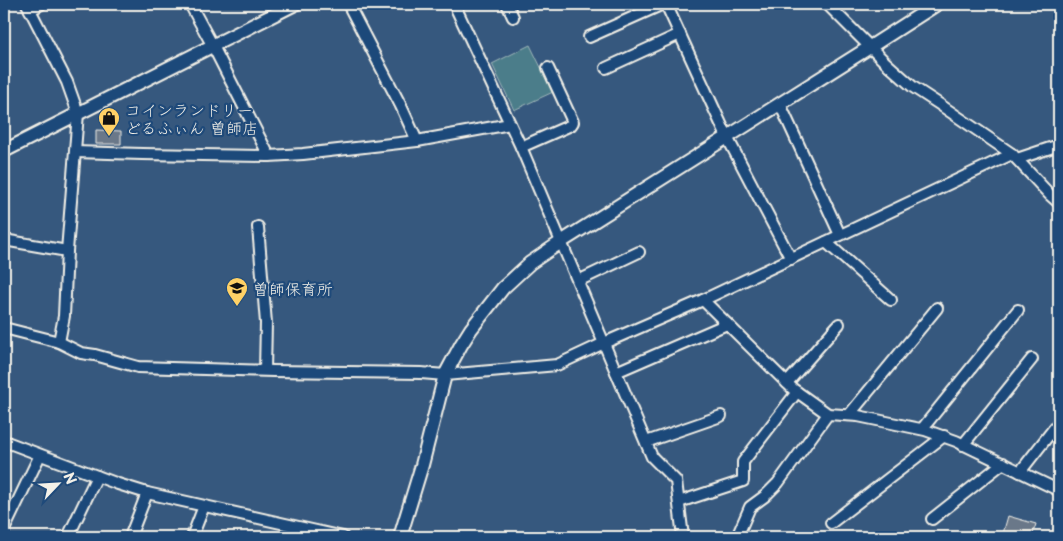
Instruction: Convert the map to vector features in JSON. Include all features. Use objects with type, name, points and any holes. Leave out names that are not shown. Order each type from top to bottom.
[{"type":"street","points":[[41,4],[29,7],[67,82],[78,113],[66,252],[64,316],[59,342]]},
{"type":"street","points":[[190,4],[269,156]]},
{"type":"street","points":[[4,151],[295,4]]},
{"type":"street","points":[[348,4],[417,141]]},
{"type":"street","points":[[454,4],[521,147],[652,457],[676,481],[682,537]]},
{"type":"street","points":[[506,4],[513,17]]},
{"type":"street","points":[[589,37],[664,4],[680,34],[727,137],[791,259]]},
{"type":"street","points":[[827,4],[913,87],[1014,157],[1050,196],[1059,203]]},
{"type":"street","points":[[400,537],[422,465],[445,375],[471,329],[503,288],[530,263],[561,242],[937,4]]},
{"type":"street","points":[[606,68],[680,34]]},
{"type":"street","points":[[521,147],[571,125],[573,122],[548,68]]},
{"type":"street","points":[[780,104],[840,235]]},
{"type":"street","points":[[75,152],[269,156],[303,154],[417,141],[510,124]]},
{"type":"street","points":[[4,328],[59,342],[81,353],[138,366],[445,375],[557,365],[1014,157],[1059,145]]},
{"type":"street","points":[[258,227],[266,322],[265,370]]},
{"type":"street","points":[[4,240],[66,252]]},
{"type":"street","points":[[826,242],[891,300]]},
{"type":"street","points":[[578,281],[638,252]]},
{"type":"street","points":[[703,300],[787,383],[828,414],[849,414],[922,429],[944,436],[1058,490],[1059,488]]},
{"type":"street","points":[[849,414],[938,308]]},
{"type":"street","points":[[922,429],[1018,310]]},
{"type":"street","points":[[616,372],[727,324]]},
{"type":"street","points":[[787,383],[839,324]]},
{"type":"street","points":[[963,444],[1032,359]]},
{"type":"street","points":[[679,502],[743,482],[743,462],[797,392]]},
{"type":"street","points":[[737,537],[750,507],[778,483],[828,414]]},
{"type":"street","points":[[646,442],[721,416]]},
{"type":"street","points":[[1020,472],[1059,422]]},
{"type":"street","points":[[831,523],[944,436]]},
{"type":"street","points":[[4,441],[147,493],[344,537]]},
{"type":"street","points":[[4,530],[40,455]]},
{"type":"street","points":[[932,519],[1003,463]]},
{"type":"street","points":[[68,537],[96,476]]},
{"type":"street","points":[[130,537],[147,493]]},
{"type":"street","points":[[192,537],[204,506]]},
{"type":"street","points":[[4,536],[9,537]]},
{"type":"green space","points":[[530,45],[553,92],[514,110],[492,64]]},
{"type":"building","name":"コインランドリー どるふぃん 曽師店","points":[[96,130],[121,131],[121,144],[96,144]]},
{"type":"building","points":[[1008,516],[1036,524],[1032,537],[1002,537]]},
{"type":"place","name":"コインランドリー どるふぃん 曽師店","points":[[109,137]]},
{"type":"place","name":"曽師保育所","points":[[237,307]]}]
